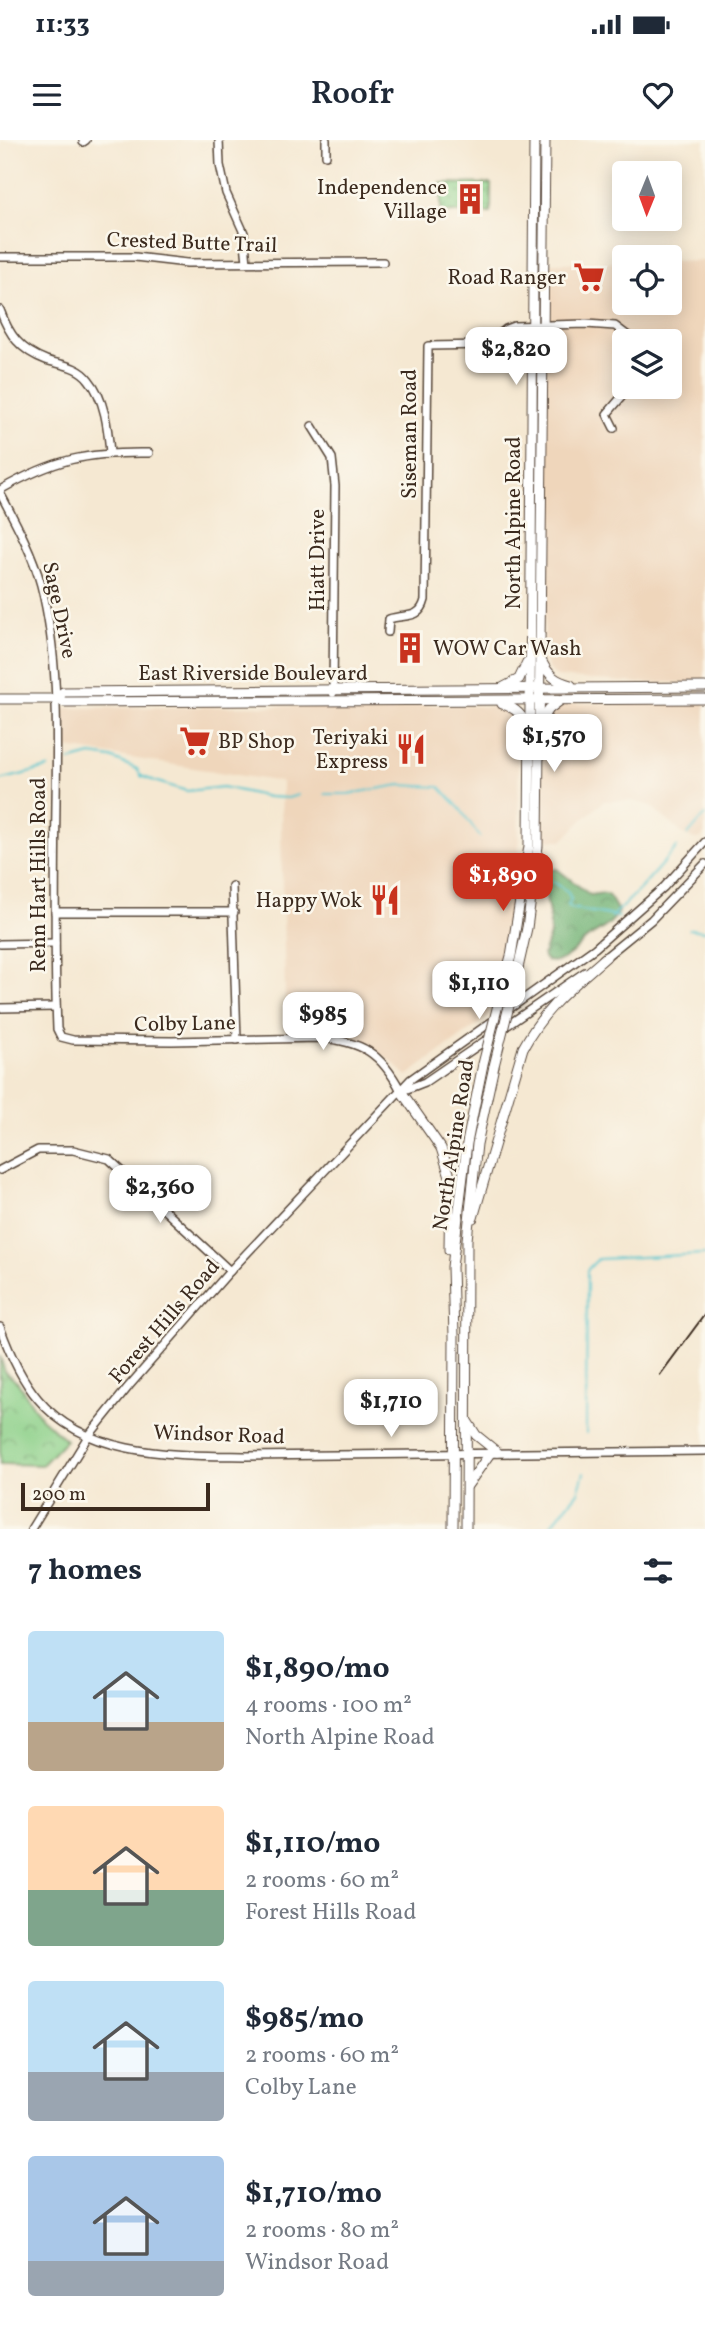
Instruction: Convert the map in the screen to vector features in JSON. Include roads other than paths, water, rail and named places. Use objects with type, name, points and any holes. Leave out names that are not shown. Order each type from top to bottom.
[{"type":"main road","name":"North Alpine Road","points":[[534,140],[532,325],[536,593],[540,659],[535,689]]},
{"type":"main road","name":"North Alpine Road","points":[[453,1529],[452,1267],[466,1156],[483,1064],[513,946],[528,846],[535,700],[530,654],[536,593],[544,326],[545,140]]},
{"type":"main road","points":[[501,689],[519,679],[530,654]]},
{"type":"main road","points":[[540,659],[549,675],[582,688]]},
{"type":"main road","name":"East Riverside Boulevard","points":[[57,699],[63,692],[705,687]]},
{"type":"main road","name":"East Riverside Boulevard","points":[[0,699],[57,699],[64,702],[705,699]]},
{"type":"main road","points":[[487,701],[512,706],[534,728],[544,714],[561,700]]},
{"type":"main road","name":"North Alpine Road","points":[[466,1529],[467,1240],[477,1144],[527,928],[538,846],[534,728]]},
{"type":"main road","points":[[467,1240],[523,1048],[553,1004],[606,957]]},
{"type":"main road","points":[[401,1091],[441,1148],[450,1176],[449,1262],[452,1267]]},
{"type":"main road","points":[[466,1420],[476,1435],[494,1452],[466,1488]]},
{"type":"street","points":[[219,140],[220,165],[226,193],[244,233],[247,262]]},
{"type":"street","points":[[326,140],[327,155]]},
{"type":"street","name":"Crested Butte Trail","points":[[0,257],[135,257],[187,263],[383,262]]},
{"type":"street","points":[[0,310],[7,330],[27,351],[70,366],[89,379],[100,400],[110,453]]},
{"type":"street","name":"Siseman Road","points":[[387,632],[389,619],[416,614],[425,600],[428,346],[486,345],[509,328],[532,325],[586,324],[615,326],[619,329]]},
{"type":"street","points":[[614,428],[607,414],[620,399]]},
{"type":"street","name":"Hiatt Drive","points":[[312,426],[332,458],[335,486],[333,700]]},
{"type":"street","points":[[0,492],[25,476],[64,461],[110,453],[149,453]]},
{"type":"street","name":"Sage Drive","points":[[0,492],[26,540],[40,583],[50,631],[57,699]]},
{"type":"street","name":"Renn Hart Hills Road","points":[[57,699],[57,1029],[61,1037],[73,1040]]},
{"type":"street","name":"Forest Hills Road","points":[[31,1529],[87,1438],[230,1271],[411,1079],[611,935],[664,887],[705,842]]},
{"type":"street","name":"Forest Hills Road","points":[[401,1091],[425,1082],[606,957],[651,920],[705,864]]},
{"type":"street","points":[[232,886],[237,1040]]},
{"type":"street","points":[[55,912],[234,912]]},
{"type":"street","points":[[0,944],[55,943]]},
{"type":"street","points":[[0,1009],[56,1007]]},
{"type":"street","name":"Colby Lane","points":[[73,1040],[342,1040],[358,1044],[374,1054],[394,1077],[401,1091]]},
{"type":"street","points":[[0,1170],[38,1150],[73,1150],[109,1159],[230,1271]]},
{"type":"street","name":"Windsor Road","points":[[0,1327],[38,1400],[87,1438],[157,1452],[197,1455],[705,1451]]},
{"type":"waterway","points":[[69,761],[91,755],[111,758],[137,769],[141,776],[187,791],[223,787],[268,797],[288,798],[298,795]]},
{"type":"waterway","points":[[0,780],[48,768]]},
{"type":"waterway","points":[[325,794],[348,794],[400,785],[440,787],[480,837]]},
{"type":"waterway","points":[[688,835],[705,815]]},
{"type":"waterway","points":[[612,917],[677,847]]},
{"type":"waterway","points":[[552,881],[567,891],[571,899],[568,905],[571,908],[619,917]]},
{"type":"waterway","points":[[689,929],[705,931]]},
{"type":"waterway","points":[[586,1433],[587,1270],[598,1259],[705,1254]]},
{"type":"waterway","points":[[548,1529],[578,1492],[584,1473]]},
{"type":"railway","points":[[660,1375],[705,1314]]},
{"type":"place","name":"Independence Village","points":[[470,199]]},
{"type":"place","name":"Road Ranger","points":[[589,277]]},
{"type":"place","name":"WOW Car Wash","points":[[410,648]]},
{"type":"place","name":"BP Shop","points":[[195,741]]},
{"type":"place","name":"Teriyaki Express","points":[[411,749]]},
{"type":"place","name":"Happy Wok","points":[[385,900]]}]
